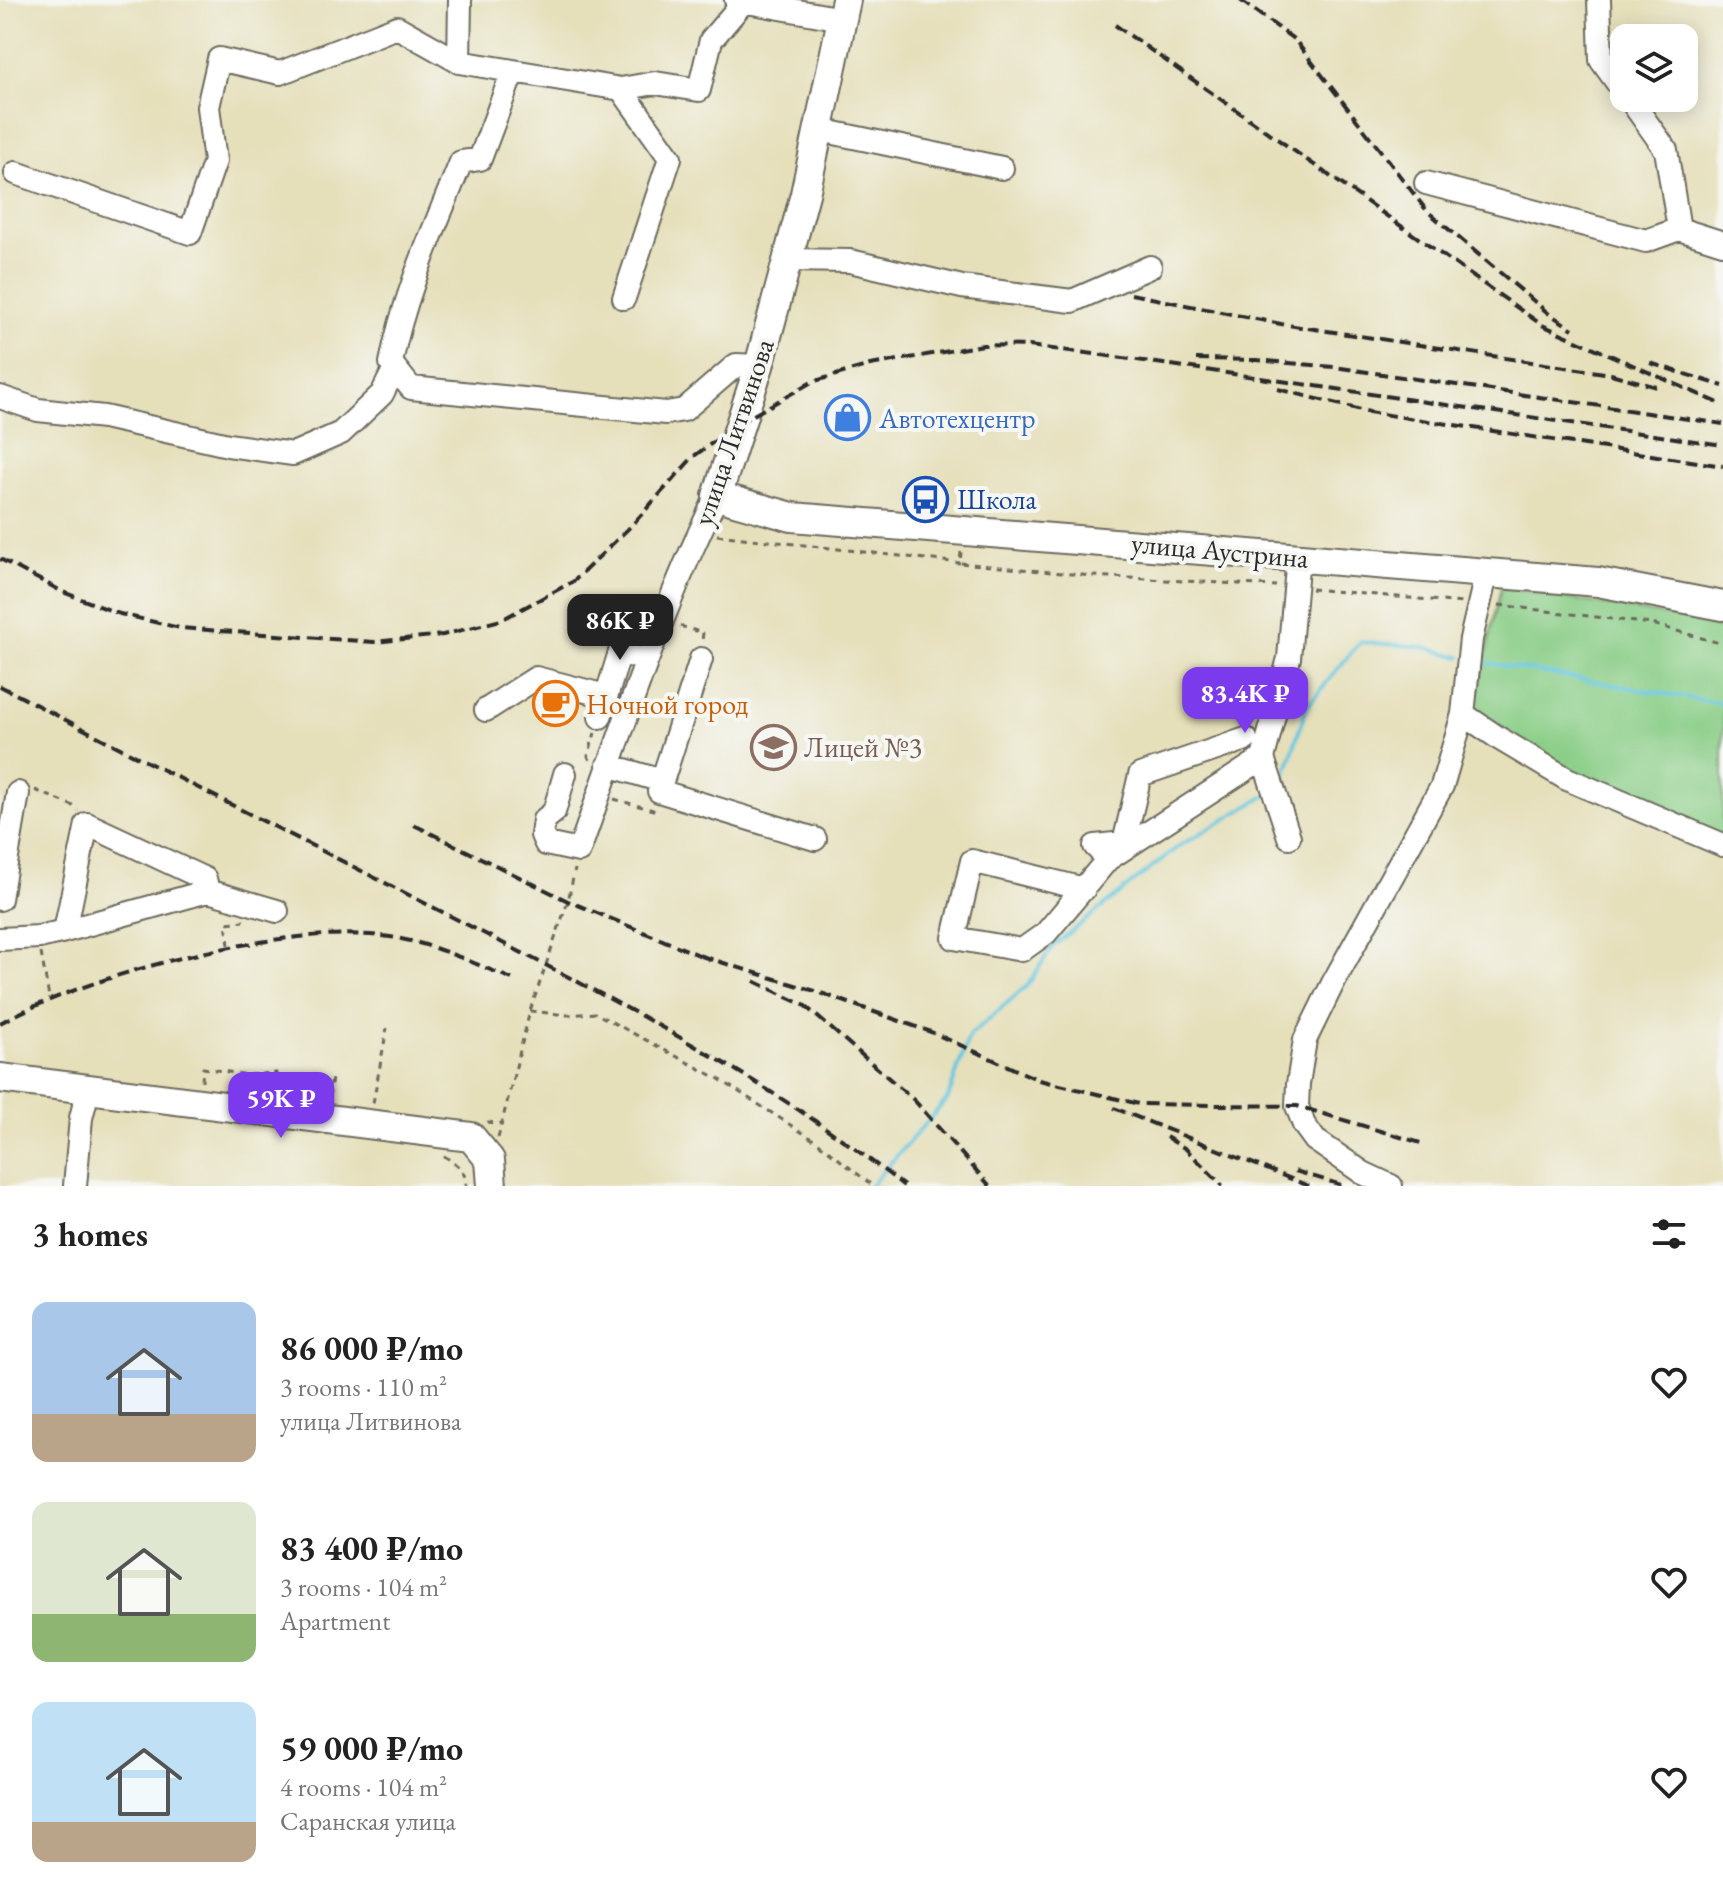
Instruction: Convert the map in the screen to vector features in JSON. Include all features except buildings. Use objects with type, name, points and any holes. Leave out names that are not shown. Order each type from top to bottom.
[{"type":"main road","name":"улица Литвинова","points":[[717,496],[759,366],[787,260],[820,130],[844,9]]},
{"type":"main road","name":"улица Аустрина","points":[[717,496],[792,517],[1487,571],[1598,582],[1723,606]]},
{"type":"main road","points":[[0,1078],[471,1137],[491,1173]]},
{"type":"street","points":[[459,62],[460,0]]},
{"type":"street","points":[[16,173],[190,233],[215,161],[208,107],[219,59],[280,73],[397,27],[459,62],[621,89],[655,83],[699,90],[711,40],[741,0],[844,9]]},
{"type":"street","points":[[1599,0],[1601,60],[1610,73]]},
{"type":"street","points":[[513,71],[480,159],[461,162],[395,340],[391,363],[411,388],[666,413],[684,410],[736,365],[759,366]]},
{"type":"street","points":[[621,89],[670,158],[624,298]]},
{"type":"street","points":[[1639,112],[1666,150],[1679,229]]},
{"type":"street","points":[[820,130],[1002,168]]},
{"type":"street","points":[[1426,183],[1646,241],[1679,229],[1723,243]]},
{"type":"street","points":[[787,260],[850,261],[962,287],[1072,301],[1150,267]]},
{"type":"street","points":[[0,397],[38,410],[104,417],[228,445],[293,454],[341,433],[382,394],[395,368]]},
{"type":"street","name":"улица Литвинова","points":[[579,851],[645,660],[717,496]]},
{"type":"street","points":[[1289,837],[1263,758],[1289,658],[1298,556]]},
{"type":"street","points":[[1391,1186],[1363,1173],[1315,1140],[1304,1125],[1297,1106],[1298,1084],[1305,1040],[1333,983],[1442,786],[1459,735],[1471,639],[1487,571]]},
{"type":"street","points":[[486,710],[536,678],[603,707],[620,652],[645,660]]},
{"type":"street","points":[[660,786],[701,659]]},
{"type":"street","points":[[1463,714],[1567,779],[1723,845]]},
{"type":"street","points":[[1108,859],[1095,846],[1124,843],[1140,775],[1246,739]]},
{"type":"street","points":[[1084,889],[972,861],[954,938],[1022,950],[1046,933],[1108,859],[1263,758]]},
{"type":"street","points":[[608,765],[815,839]]},
{"type":"street","points":[[565,774],[554,812],[544,820],[542,835],[546,844],[579,851]]},
{"type":"street","points":[[0,899],[9,798]]},
{"type":"street","points":[[65,931],[87,824],[205,879],[208,891]]},
{"type":"street","points":[[0,939],[39,937],[65,931],[208,891],[243,911],[277,911]]},
{"type":"street","points":[[75,1186],[81,1118],[88,1090]]},
{"type":"path","points":[[960,563],[964,531]]},
{"type":"path","points":[[699,532],[842,551],[1092,576],[1296,587],[1478,604],[1652,624],[1723,644]]},
{"type":"path","points":[[661,620],[703,633],[701,659]]},
{"type":"path","points":[[599,795],[653,810],[660,786]]},
{"type":"path","points":[[9,798],[30,788],[73,806],[87,824]]},
{"type":"path","points":[[491,1173],[530,1011],[568,901],[579,851]]},
{"type":"path","points":[[229,945],[226,923],[243,911]]},
{"type":"path","points":[[39,937],[49,997]]},
{"type":"path","points":[[530,1011],[568,1015],[595,1013],[719,1079],[850,1167],[873,1186]]},
{"type":"path","points":[[372,1107],[387,1028]]},
{"type":"path","points":[[202,1085],[203,1068],[248,1075],[276,1073],[274,1094]]},
{"type":"path","points":[[328,1101],[332,1078]]},
{"type":"green space","points":[[1501,587],[1692,620],[1723,630],[1723,840],[1469,730]]},
{"type":"waterway","points":[[1282,784],[1307,706],[1360,642],[1423,647],[1461,657]]},
{"type":"waterway","points":[[1477,661],[1723,704]]},
{"type":"waterway","points":[[870,1186],[948,1098],[969,1036],[1028,985],[1052,947],[1179,846],[1269,794]]},
{"type":"railway","points":[[1240,0],[1295,40],[1427,211],[1548,313],[1573,329]]},
{"type":"railway","points":[[1115,25],[1542,325],[1723,405]]},
{"type":"railway","points":[[1131,294],[1281,324],[1611,374],[1657,387]]},
{"type":"railway","points":[[0,559],[63,592],[120,614],[180,628],[374,642],[443,635],[501,620],[574,581],[632,525],[694,456],[741,422],[812,382],[870,365],[983,345],[1029,346],[1102,355],[1723,445]]},
{"type":"railway","points":[[1196,359],[1256,360],[1334,367],[1723,424]]},
{"type":"railway","points":[[1650,363],[1723,386]]},
{"type":"railway","points":[[1278,389],[1369,412],[1723,466]]},
{"type":"railway","points":[[0,686],[631,1010],[798,1110],[904,1186]]},
{"type":"railway","points":[[414,825],[568,901],[711,960]]},
{"type":"railway","points":[[0,1023],[85,986],[137,970],[245,944],[298,937],[347,934],[406,940],[452,954],[512,979]]},
{"type":"railway","points":[[701,956],[815,991],[931,1032],[1039,1080],[1139,1104],[1297,1106],[1424,1144]]},
{"type":"railway","points":[[754,981],[804,1005],[914,1100],[990,1186]]},
{"type":"railway","points":[[1114,1108],[1309,1186]]},
{"type":"railway","points":[[1166,1137],[1186,1149],[1223,1186]]},
{"type":"railway","points":[[1295,1171],[1345,1186]]},
{"type":"place","name":"Автотехцентр","points":[[848,418]]},
{"type":"place","name":"Школа","points":[[926,499]]},
{"type":"place","name":"Ночной город","points":[[555,704]]},
{"type":"place","name":"Лицей №3","points":[[773,747]]}]
